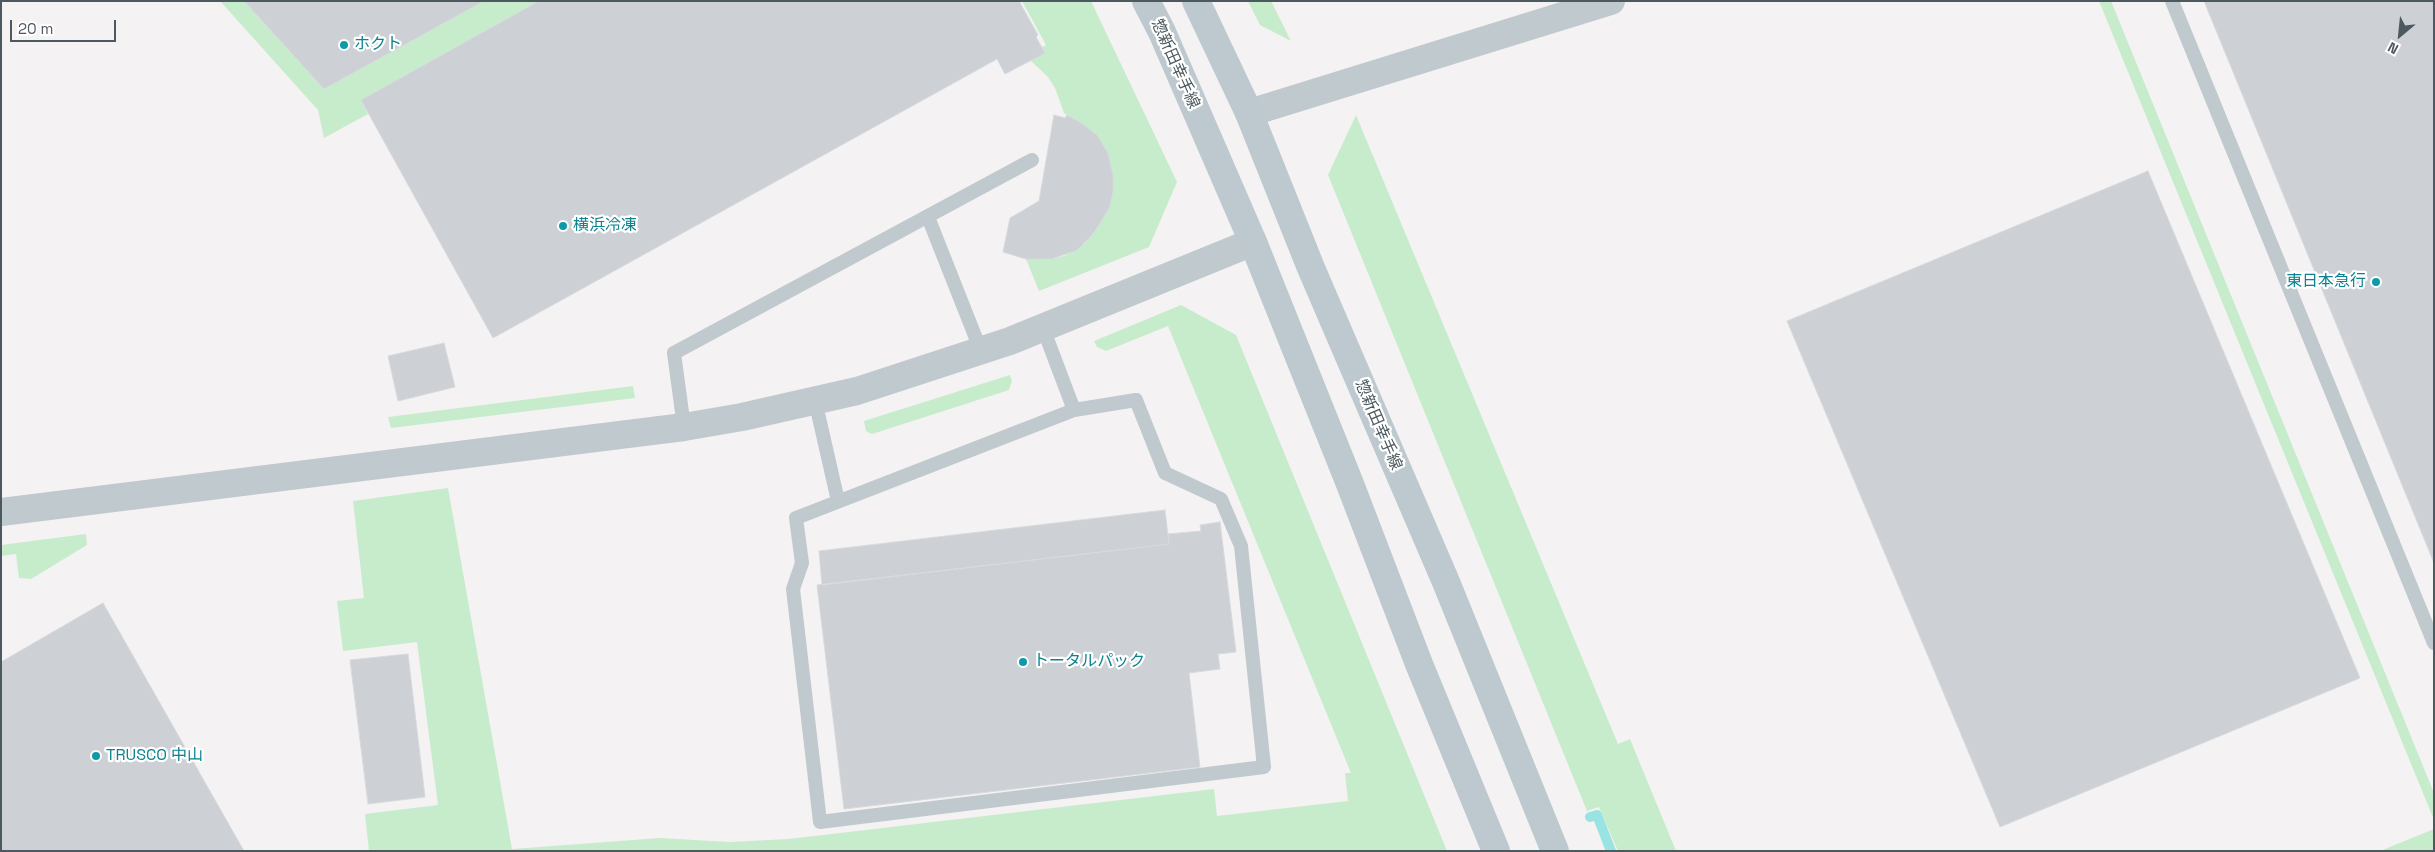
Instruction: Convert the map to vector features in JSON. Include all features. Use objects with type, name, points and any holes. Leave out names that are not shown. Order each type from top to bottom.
[{"type":"main road","name":"惣新田幸手線","points":[[1146,1],[1162,32],[1252,242],[1350,484],[1419,664],[1496,851]]},
{"type":"main road","name":"惣新田幸手線","points":[[1196,1],[1249,113],[1311,268],[1450,591],[1555,851]]},
{"type":"street","points":[[1249,113],[1611,1]]},
{"type":"street","points":[[1,512],[684,427],[742,417],[856,391],[981,351],[1044,328],[1252,242]]},
{"type":"lane","points":[[2172,1],[2434,643]]},
{"type":"lane","points":[[684,427],[674,353],[1032,160]]},
{"type":"lane","points":[[928,217],[981,351]]},
{"type":"lane","points":[[1044,328],[1074,410]]},
{"type":"lane","points":[[815,400],[838,501]]},
{"type":"lane","points":[[1136,400],[1164,473],[1221,499],[1241,546],[1264,767],[820,822],[793,589],[802,563],[796,518],[1074,410],[1136,400]]},
{"type":"green space","points":[[220,1],[244,1],[324,89],[484,1],[539,1],[361,100],[368,114],[324,138],[318,110]]},
{"type":"green space","points":[[1022,1],[1091,1],[1177,182],[1149,247],[1039,291],[1026,259],[1052,259],[1064,256],[1085,243],[1101,222],[1110,206],[1113,192],[1113,175],[1108,153],[1097,135],[1064,113],[1055,88],[1048,77],[1030,60],[1044,53],[1042,47],[1046,45]]},
{"type":"green space","points":[[1248,1],[1271,1],[1291,41],[1260,25]]},
{"type":"green space","points":[[2099,1],[2111,1],[2434,793],[2434,820]]},
{"type":"green space","points":[[1356,115],[1618,744],[1630,739],[1676,851],[1618,851],[1599,807],[1587,811],[1328,175]]},
{"type":"green space","points":[[1181,305],[1236,335],[1447,851],[369,851],[365,814],[438,805],[417,642],[343,651],[337,601],[364,598],[353,501],[448,488],[512,849],[660,838],[729,842],[789,839],[1214,789],[1217,816],[1348,801],[1345,773],[1351,773],[1168,326],[1106,351],[1097,347],[1094,341]]},
{"type":"green space","points":[[1010,375],[1012,381],[1009,390],[872,434],[866,431],[864,421]]},
{"type":"green space","points":[[633,386],[635,398],[391,428],[388,417]]},
{"type":"green space","points":[[86,534],[87,545],[31,579],[19,578],[16,554],[1,556],[1,545]]},
{"type":"green space","points":[[2434,829],[2434,851],[2380,851]]},
{"type":"building","name":"ホクト","points":[[244,1],[484,1],[324,89]]},
{"type":"building","name":"横浜冷凍","points":[[539,1],[1019,1],[1038,35],[1036,37],[1045,53],[1005,74],[997,59],[493,338],[361,100]]},
{"type":"building","name":"東日本急行","points":[[2204,1],[2434,1],[2434,563]]},
{"type":"building","points":[[1054,115],[1065,118],[1067,115],[1097,135],[1108,153],[1113,175],[1113,192],[1110,206],[1101,222],[1092,235],[1077,250],[1052,259],[1026,259],[1003,252],[1010,218],[1039,201]]},
{"type":"building","points":[[2148,171],[2360,678],[2000,827],[1787,321]]},
{"type":"building","points":[[444,343],[455,387],[398,401],[388,356]]},
{"type":"building","points":[[1165,510],[1169,544],[822,585],[819,551]]},
{"type":"building","name":"トータルパック","points":[[1220,522],[1236,652],[1218,654],[1220,669],[1189,673],[1200,767],[844,809],[817,585],[1169,544],[1168,534],[1201,531],[1200,525]]},
{"type":"building","name":"TRUSCO 中山","points":[[103,603],[244,851],[1,851],[1,662]]},
{"type":"building","points":[[408,654],[425,797],[368,804],[350,660]]},
{"type":"waterway","points":[[1590,817],[1597,815],[1611,851]]},
{"type":"place","name":"ホクト","points":[[344,45]]},
{"type":"place","name":"横浜冷凍","points":[[563,226]]},
{"type":"place","name":"東日本急行","points":[[2376,282]]},
{"type":"place","name":"トータルパック","points":[[1023,662]]},
{"type":"place","name":"TRUSCO 中山","points":[[96,756]]}]
